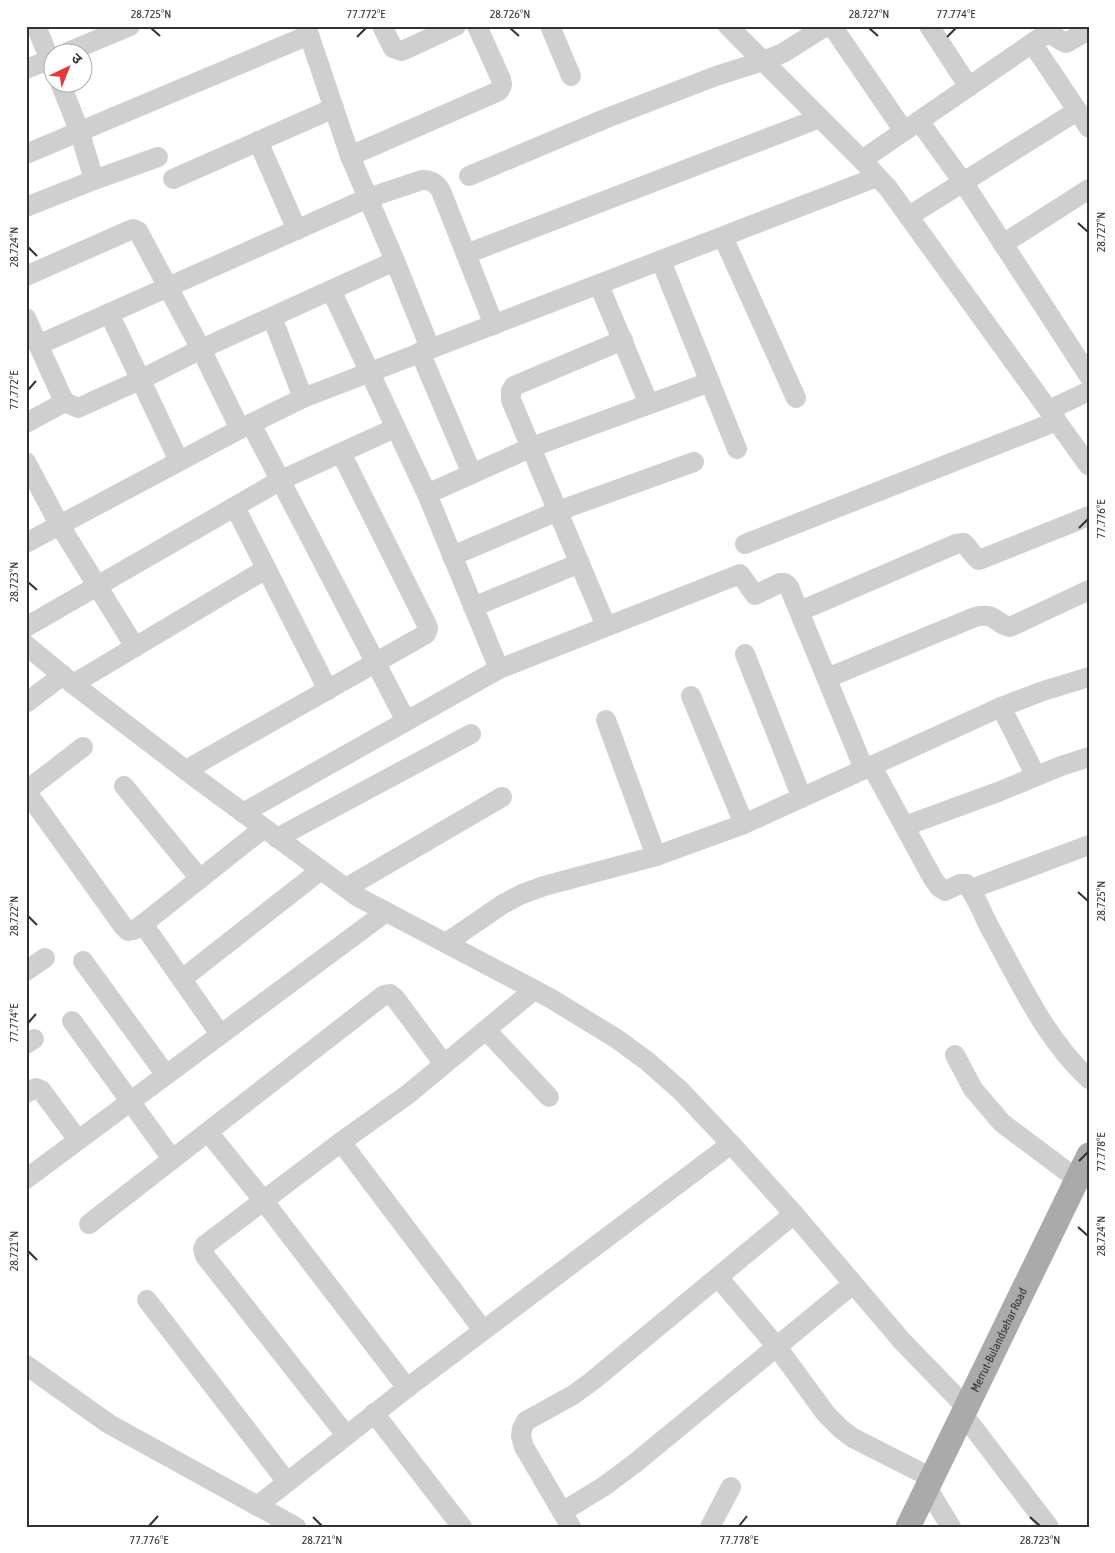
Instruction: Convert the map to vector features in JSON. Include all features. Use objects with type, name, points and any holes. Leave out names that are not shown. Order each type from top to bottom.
[{"type":"main road","name":"Merrut-Bulandsehar Road","points":[[908,1527],[1089,1155]]},
{"type":"street","points":[[36,26],[46,42]]},
{"type":"street","points":[[92,43],[130,26]]},
{"type":"street","points":[[382,26],[393,48],[402,51],[456,26]]},
{"type":"street","points":[[350,156],[500,91],[501,79],[477,26]]},
{"type":"street","points":[[550,26],[571,76]]},
{"type":"street","points":[[728,26],[862,160],[909,216],[1089,466]]},
{"type":"street","points":[[469,176],[607,118],[716,76],[763,61],[783,52],[826,26]]},
{"type":"street","points":[[832,26],[912,126],[963,182],[1089,376]]},
{"type":"street","points":[[930,26],[969,87]]},
{"type":"street","points":[[862,160],[1032,43],[1048,34],[1054,35],[1060,41],[1066,43],[1089,30]]},
{"type":"street","points":[[26,154],[308,31],[350,156],[395,261],[425,350],[472,474]]},
{"type":"street","points":[[1032,43],[1089,128]]},
{"type":"street","points":[[26,69],[42,64]]},
{"type":"street","points":[[64,92],[80,132],[94,180]]},
{"type":"street","points":[[173,179],[334,108]]},
{"type":"street","points":[[909,216],[1077,111]]},
{"type":"street","points":[[466,254],[820,118]]},
{"type":"street","points":[[258,141],[297,230]]},
{"type":"street","points":[[26,208],[94,180],[158,157]]},
{"type":"street","points":[[26,543],[245,426],[303,398],[877,177]]},
{"type":"street","points":[[38,345],[368,198],[422,180],[431,180],[437,184],[441,191],[494,325]]},
{"type":"street","points":[[1003,244],[1089,189]]},
{"type":"street","points":[[26,276],[133,229],[142,235],[201,349],[245,426],[280,480],[406,721]]},
{"type":"street","points":[[723,237],[796,398]]},
{"type":"street","points":[[26,318],[65,402],[78,408],[140,380],[201,349],[395,261]]},
{"type":"street","points":[[661,261],[737,449]]},
{"type":"street","points":[[599,284],[649,404]]},
{"type":"street","points":[[331,290],[426,494],[499,669]]},
{"type":"street","points":[[109,313],[179,461]]},
{"type":"street","points":[[272,317],[303,398]]},
{"type":"street","points":[[606,626],[511,400],[511,391],[514,386],[622,340]]},
{"type":"street","points":[[426,494],[532,447],[710,382]]},
{"type":"street","points":[[745,544],[1053,415],[1089,390]]},
{"type":"street","points":[[26,423],[65,402]]},
{"type":"street","points":[[26,628],[280,480],[394,428]]},
{"type":"street","points":[[186,770],[426,634],[428,628],[341,453]]},
{"type":"street","points":[[26,462],[59,524],[135,647]]},
{"type":"street","points":[[452,556],[558,511],[694,462]]},
{"type":"street","points":[[235,507],[328,690]]},
{"type":"street","points":[[800,611],[956,544],[964,543],[970,548],[972,556],[979,560],[1089,516]]},
{"type":"street","points":[[473,607],[580,563]]},
{"type":"street","points":[[26,703],[135,647],[266,569]]},
{"type":"street","points":[[243,813],[499,669],[740,574],[755,595],[780,583],[785,583],[793,594],[827,678],[867,767],[939,886],[945,891],[960,884],[966,884],[971,889],[983,916],[1052,1036],[1066,1056],[1089,1079]]},
{"type":"street","points":[[827,678],[975,617],[992,616],[1004,626],[1010,627],[1089,590]]},
{"type":"street","points":[[26,645],[68,680],[186,770],[358,897],[534,990],[617,1039],[647,1061],[680,1090],[731,1144],[965,1411],[1049,1527]]},
{"type":"street","points":[[745,654],[802,798]]},
{"type":"street","points":[[446,943],[503,904],[522,894],[544,886],[656,856],[744,824],[1001,707],[1043,691],[1089,677]]},
{"type":"street","points":[[691,696],[744,824]]},
{"type":"street","points":[[1001,707],[1036,776]]},
{"type":"street","points":[[606,720],[656,856]]},
{"type":"street","points":[[83,747],[26,791],[128,931],[134,930],[143,924],[200,879],[270,833],[472,734]]},
{"type":"street","points":[[904,826],[1089,757]]},
{"type":"street","points":[[124,786],[200,879]]},
{"type":"street","points":[[346,888],[502,797]]},
{"type":"street","points":[[971,889],[1089,845]]},
{"type":"street","points":[[182,979],[321,870]]},
{"type":"street","points":[[26,1180],[386,912]]},
{"type":"street","points":[[143,924],[220,1034]]},
{"type":"street","points":[[26,971],[45,958]]},
{"type":"street","points":[[83,961],[166,1075]]},
{"type":"street","points":[[346,1435],[205,1256],[203,1249],[209,1241],[341,1142],[401,1100],[534,990]]},
{"type":"street","points":[[89,1224],[384,995],[390,994],[395,998],[444,1064]]},
{"type":"street","points":[[72,1021],[172,1159]]},
{"type":"street","points":[[486,1030],[549,1097]]},
{"type":"street","points":[[955,1055],[973,1088],[1002,1123],[1077,1179]]},
{"type":"street","points":[[26,1093],[36,1088],[41,1090],[78,1140]]},
{"type":"street","points":[[208,1132],[264,1200],[407,1388]]},
{"type":"street","points":[[341,1142],[483,1330]]},
{"type":"street","points":[[258,1506],[374,1413],[731,1144]]},
{"type":"street","points":[[794,1214],[573,1396],[526,1421],[521,1436],[524,1447],[567,1519],[603,1487],[634,1464],[853,1284]]},
{"type":"street","points":[[718,1277],[777,1347],[826,1414],[853,1438],[930,1483],[952,1527]]},
{"type":"street","points":[[147,1300],[287,1482]]},
{"type":"street","points":[[26,1365],[109,1424],[296,1527]]},
{"type":"street","points":[[374,1413],[462,1527]]},
{"type":"street","points":[[710,1527],[731,1487]]}]
